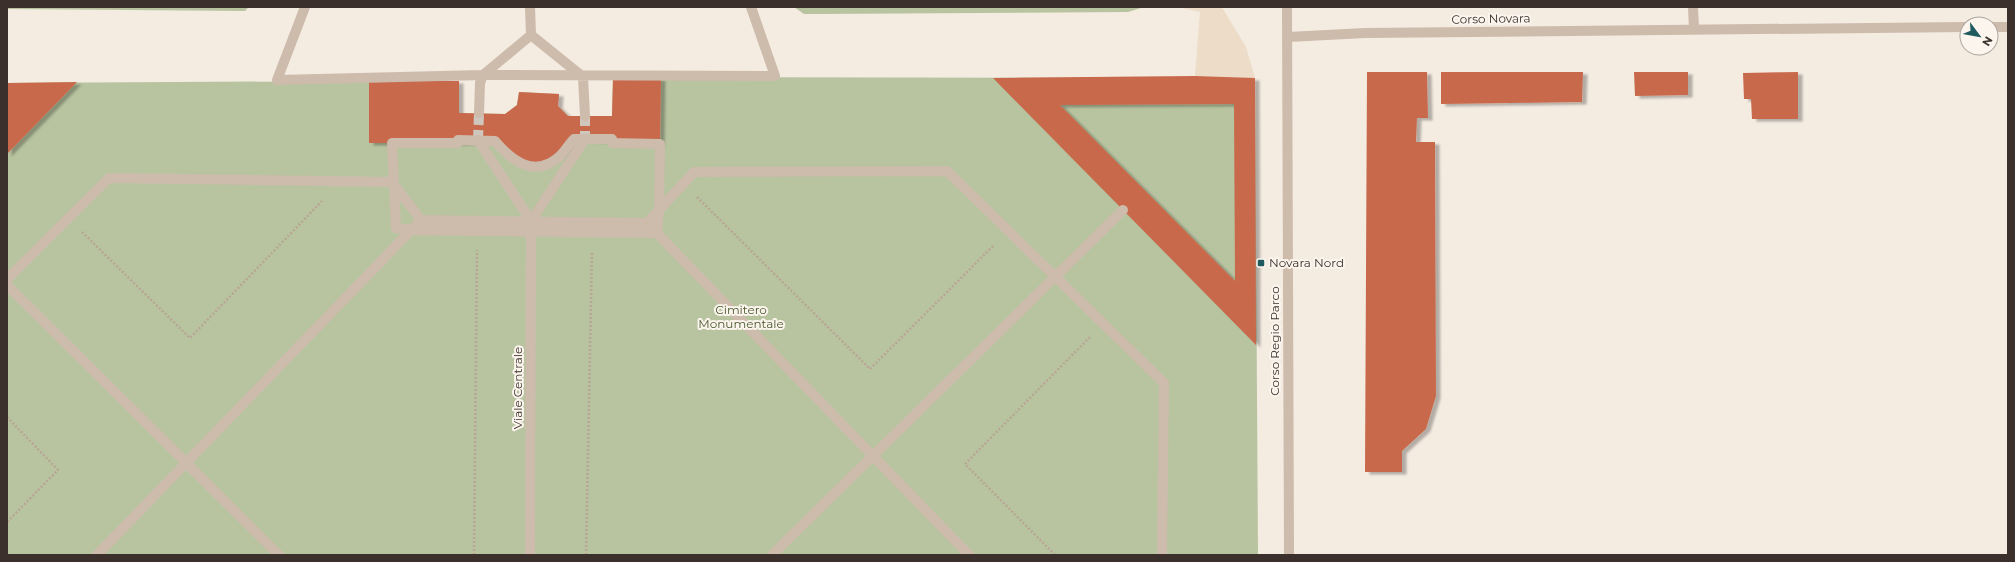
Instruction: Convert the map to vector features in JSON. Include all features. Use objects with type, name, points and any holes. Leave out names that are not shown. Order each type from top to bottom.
[{"type":"street","points":[[305,7],[276,80],[483,75],[582,77],[775,76],[751,7]]},
{"type":"street","points":[[530,7],[531,35],[582,77],[585,116]]},
{"type":"street","name":"Corso Regio Parco","points":[[1287,7],[1290,555]]},
{"type":"street","points":[[1693,7],[1694,29]]},
{"type":"street","name":"Corso Novara","points":[[1288,37],[1365,33],[1959,27]]},
{"type":"street","points":[[479,113],[480,83],[483,75],[531,35]]},
{"type":"street","points":[[656,233],[659,209],[660,144],[612,143],[612,139],[574,139],[551,163],[533,166],[525,165],[509,156],[495,141],[458,140],[458,143],[392,143],[392,182],[396,228],[412,230],[478,230],[531,226],[647,224],[969,555]]},
{"type":"street","points":[[531,226],[585,139]]},
{"type":"street","points":[[478,140],[531,226]]},
{"type":"street","points":[[647,224],[694,172],[947,171],[1164,383],[1162,555]]},
{"type":"street","points":[[7,279],[108,178],[392,182]]},
{"type":"street","points":[[392,182],[421,220],[531,226],[592,232],[656,233]]},
{"type":"street","points":[[772,555],[1123,210]]},
{"type":"street","points":[[97,555],[421,220]]},
{"type":"street","name":"Viale Centrale","points":[[530,555],[531,226]]},
{"type":"street","points":[[7,285],[279,555]]},
{"type":"path","points":[[69,218],[190,338],[342,181]]},
{"type":"path","points":[[683,184],[870,369],[1008,231]]},
{"type":"path","points":[[474,555],[478,230]]},
{"type":"path","points":[[586,555],[592,232]]},
{"type":"path","points":[[1055,555],[965,464],[1103,324]]},
{"type":"path","points":[[7,417],[58,470],[7,522]]},
{"type":"green space","points":[[7,7],[249,7],[245,11],[7,9]]},
{"type":"green space","points":[[794,7],[1144,7],[1128,12],[804,14]]},
{"type":"green space","name":"Cimitero Monumentale","points":[[613,77],[1255,78],[1258,555],[7,555],[7,83],[369,81],[459,113],[505,114],[517,105],[519,92],[559,94],[558,106],[568,116],[612,116]]},
{"type":"shaded area","points":[[1177,7],[1220,7],[1223,9],[1246,47],[1255,78],[1195,76],[1200,12]]},
{"type":"building","points":[[1367,72],[1427,72],[1428,118],[1417,118],[1416,142],[1435,142],[1436,396],[1426,429],[1402,451],[1402,472],[1365,472]]},
{"type":"building","points":[[1441,72],[1583,72],[1582,102],[1441,104]]},
{"type":"building","points":[[1634,72],[1688,72],[1688,95],[1635,96]]},
{"type":"building","points":[[1798,72],[1798,119],[1752,119],[1751,99],[1744,99],[1743,73]]},
{"type":"building","points":[[1195,76],[1255,78],[1256,345],[993,78]],"holes":[[[1234,104],[1235,281],[1060,105]]]},
{"type":"building","points":[[613,77],[661,78],[660,144],[574,139],[560,155],[533,166],[495,141],[458,143],[369,143],[369,81],[459,81],[459,113],[505,114],[517,105],[519,92],[559,94],[558,106],[568,116],[612,116]]},
{"type":"building","points":[[77,82],[7,154],[7,83]]},
{"type":"tunnel","points":[[478,140],[479,113]]},
{"type":"tunnel","points":[[585,116],[585,139]]},
{"type":"place","name":"Novara Nord","points":[[1261,263]]}]
